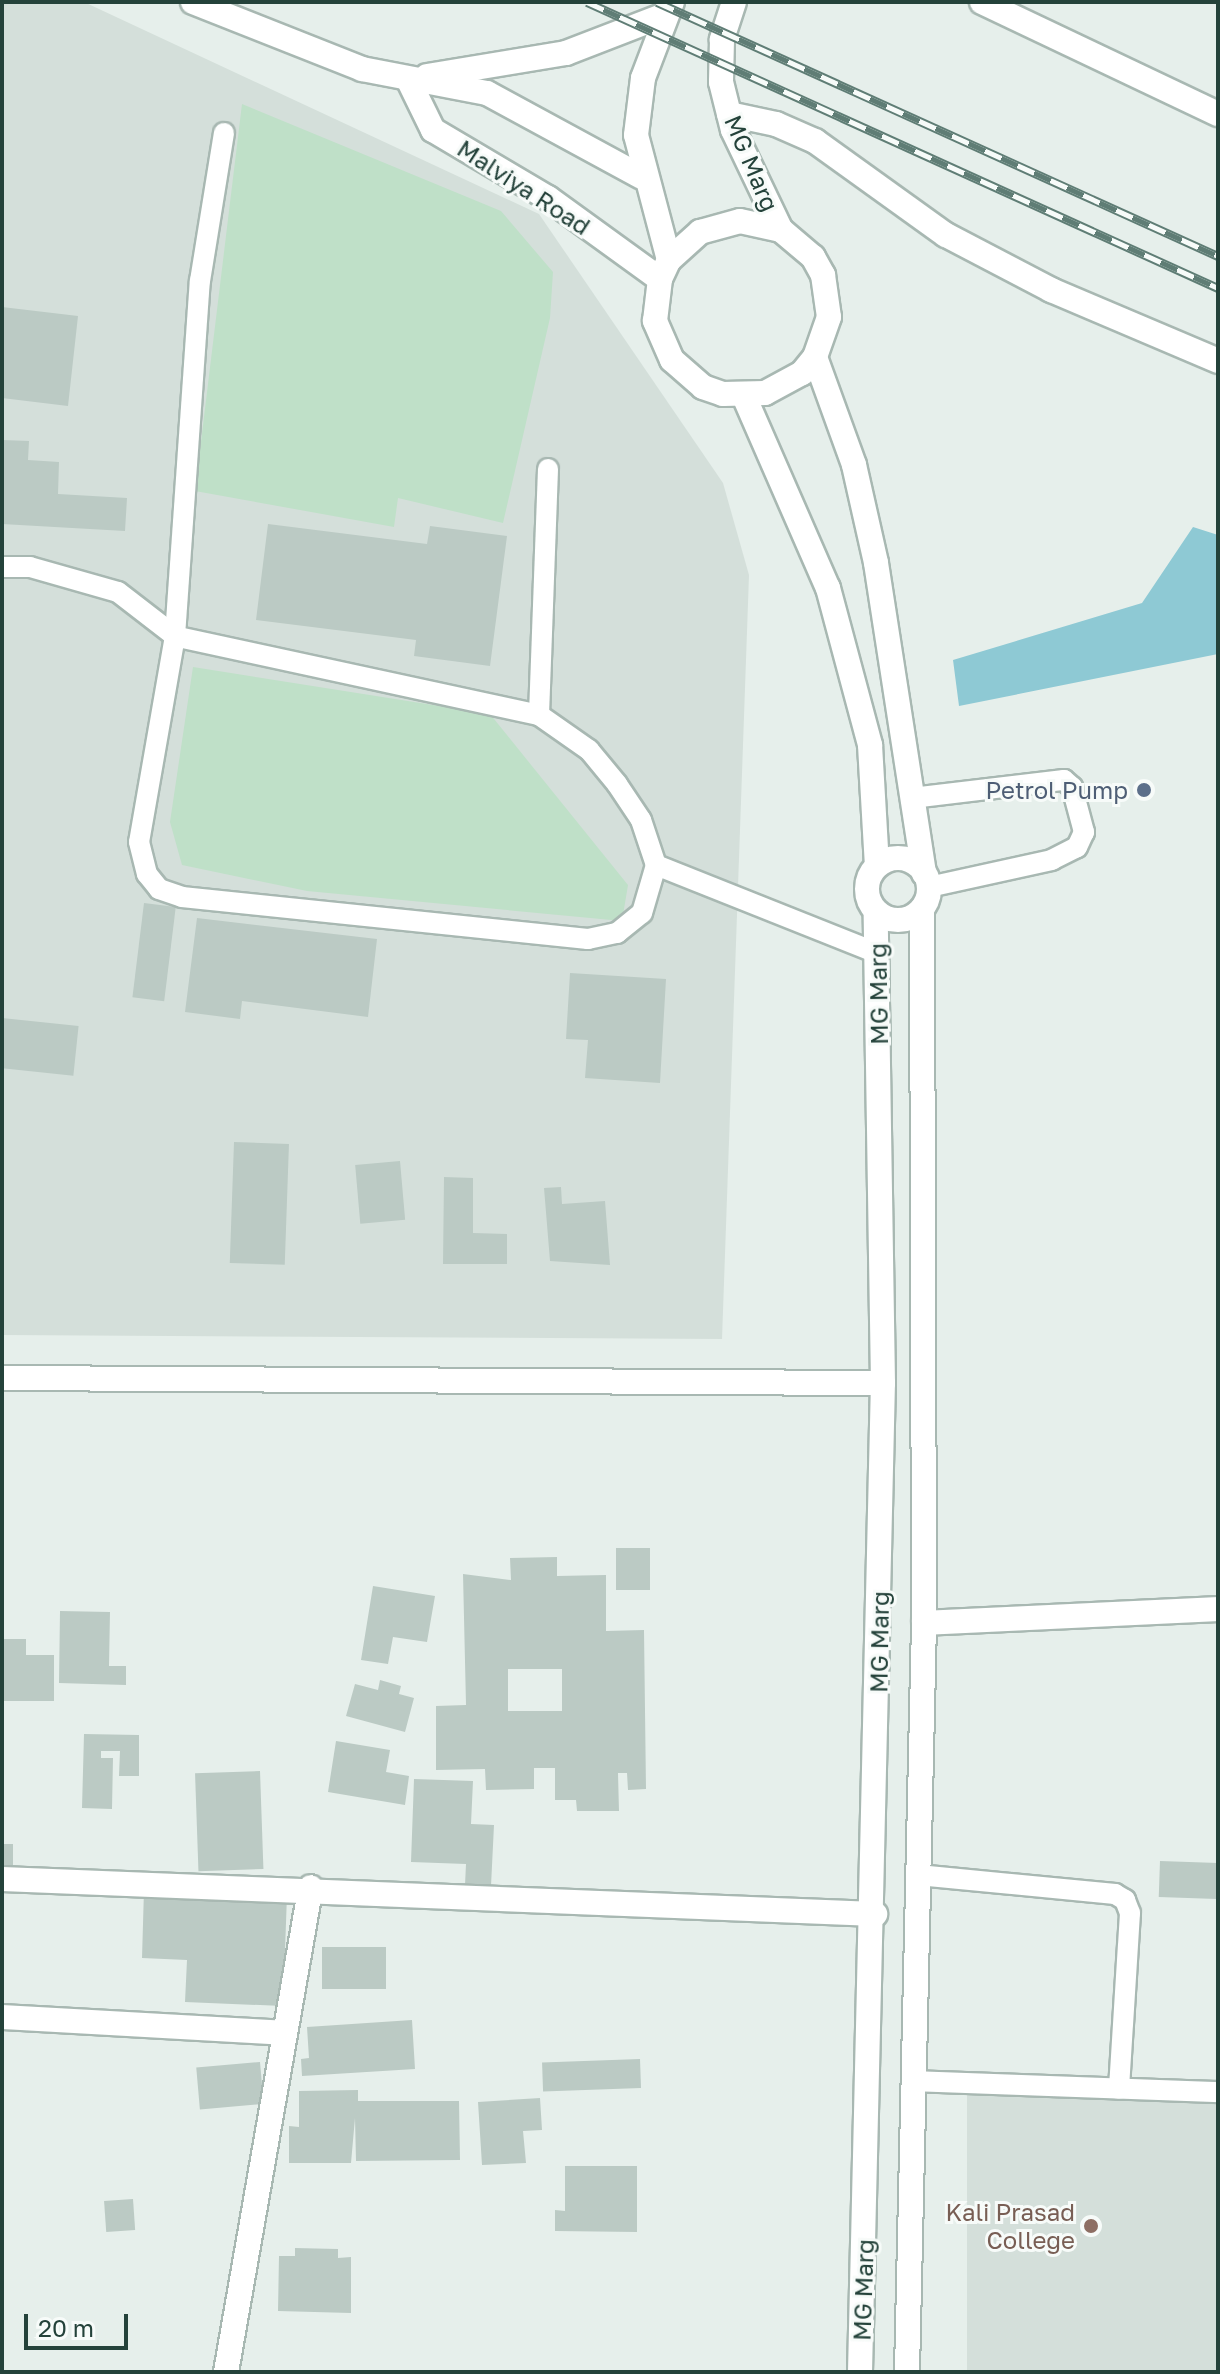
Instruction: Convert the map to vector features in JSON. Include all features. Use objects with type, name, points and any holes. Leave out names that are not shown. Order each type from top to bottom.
[{"type":"main road","points":[[193,2],[362,69],[487,93],[642,177]]},
{"type":"main road","name":"MG Marg","points":[[734,2],[722,40],[721,82],[729,114],[781,230]]},
{"type":"main road","points":[[982,2],[1218,114]]},
{"type":"main road","points":[[408,79],[566,53],[670,8]]},
{"type":"main road","points":[[664,270],[700,232],[719,224],[740,221],[781,230],[813,257],[826,286],[829,317],[815,357],[785,385],[744,396],[703,387],[672,360],[655,321],[664,270],[642,177],[636,135],[643,78],[670,8]]},
{"type":"main road","name":"Malviya Road","points":[[408,79],[433,130],[664,270]]},
{"type":"main road","points":[[729,114],[815,141],[946,235],[1051,290],[1218,361]]},
{"type":"main road","points":[[815,357],[854,465],[876,563],[925,890],[924,1623],[907,2372]]},
{"type":"main road","name":"MG Marg","points":[[744,396],[828,588],[870,745],[877,866],[867,893],[876,912],[883,1383],[875,1914],[860,2372]]},
{"type":"main road","points":[[877,866],[905,859],[925,890]]},
{"type":"main road","name":"MG Marg","points":[[876,912],[895,920],[925,890]]},
{"type":"main road","points":[[2,1378],[883,1383]]},
{"type":"main road","points":[[924,1623],[1218,1609]]},
{"type":"main road","points":[[2,1879],[311,1887],[875,1914]]},
{"type":"main road","points":[[226,2372],[311,1887]]},
{"type":"main road","points":[[2,2017],[285,2033]]},
{"type":"lane","points":[[2,567],[30,567],[118,592],[175,636],[539,715],[589,750],[641,820],[656,865],[642,913],[617,933],[588,939],[182,897],[159,889],[147,874],[139,842],[175,636],[200,281],[224,133]]},
{"type":"lane","points":[[539,715],[548,469]]},
{"type":"lane","points":[[912,798],[1064,780],[1072,787],[1084,832],[1077,847],[1052,860],[925,890]]},
{"type":"lane","points":[[656,865],[877,953]]},
{"type":"lane","points":[[918,1875],[1115,1894],[1125,1900],[1130,1913],[1119,2089]]},
{"type":"lane","points":[[914,2081],[1218,2092]]},
{"type":"shaded area","points":[[2,2],[84,2],[539,214],[723,483],[749,575],[722,1339],[2,1335]]},
{"type":"shaded area","name":"Kali Prasad College","points":[[967,2079],[1218,2079],[1218,2372],[967,2372]]},
{"type":"green space","points":[[242,104],[501,211],[553,272],[550,318],[503,523],[398,498],[394,527],[195,491]]},
{"type":"green space","points":[[193,667],[490,714],[628,885],[622,921],[307,891],[182,865],[170,822]]},
{"type":"water","points":[[1193,527],[1218,535],[1218,654],[959,706],[953,660],[1142,603]]},
{"type":"building","points":[[2,307],[78,316],[68,406],[2,398]]},
{"type":"building","points":[[2,440],[29,441],[28,460],[59,462],[58,494],[127,498],[125,531],[2,524]]},
{"type":"building","points":[[268,524],[427,544],[430,526],[507,536],[490,666],[414,656],[416,640],[256,620]]},
{"type":"building","points":[[144,903],[176,907],[164,1001],[132,997]]},
{"type":"building","points":[[197,918],[377,939],[368,1017],[242,1001],[240,1019],[185,1012]]},
{"type":"building","points":[[570,973],[666,979],[660,1083],[585,1078],[588,1040],[566,1039]]},
{"type":"building","points":[[2,1018],[79,1026],[73,1076],[2,1068]]},
{"type":"building","points":[[234,1142],[289,1144],[285,1265],[230,1263]]},
{"type":"building","points":[[400,1161],[405,1220],[360,1224],[355,1165]]},
{"type":"building","points":[[444,1177],[473,1178],[473,1233],[507,1234],[507,1264],[443,1264]]},
{"type":"building","points":[[561,1187],[562,1204],[605,1201],[610,1265],[550,1261],[544,1188]]},
{"type":"building","points":[[616,1548],[650,1548],[650,1590],[616,1590]]},
{"type":"building","points":[[557,1557],[557,1576],[606,1575],[606,1631],[644,1630],[646,1789],[628,1790],[627,1773],[618,1773],[619,1811],[577,1811],[576,1800],[555,1800],[555,1768],[534,1768],[534,1789],[486,1790],[485,1769],[436,1770],[436,1706],[466,1705],[463,1574],[511,1580],[510,1558]],"holes":[[[508,1669],[562,1669],[562,1711],[508,1711]]]},
{"type":"building","points":[[373,1586],[435,1596],[427,1642],[393,1637],[388,1664],[361,1660]]},
{"type":"building","points":[[60,1611],[110,1612],[109,1666],[126,1666],[126,1685],[59,1683]]},
{"type":"building","points":[[2,1639],[26,1639],[26,1655],[54,1655],[54,1701],[2,1701]]},
{"type":"building","points":[[380,1680],[401,1686],[399,1694],[414,1698],[405,1732],[346,1716],[355,1684],[378,1690]]},
{"type":"building","points":[[84,1734],[139,1735],[139,1776],[119,1776],[120,1751],[101,1751],[101,1758],[113,1758],[112,1809],[82,1808]]},
{"type":"building","points":[[336,1741],[390,1750],[386,1772],[409,1776],[405,1805],[328,1792]]},
{"type":"building","points":[[260,1771],[263,1869],[198,1871],[195,1773]]},
{"type":"building","points":[[414,1779],[473,1781],[471,1824],[494,1825],[491,1886],[465,1885],[466,1864],[411,1862]]},
{"type":"building","points":[[2,1844],[13,1844],[13,1870],[2,1870]]},
{"type":"building","points":[[1160,1861],[1218,1863],[1217,1899],[1159,1897]]},
{"type":"building","points":[[144,1889],[287,1895],[283,2006],[185,2002],[187,1960],[142,1958]]},
{"type":"building","points":[[322,1947],[386,1947],[386,1989],[322,1989]]},
{"type":"building","points":[[412,2020],[415,2069],[302,2076],[301,2059],[309,2058],[307,2027]]},
{"type":"building","points":[[640,2059],[641,2088],[543,2091],[542,2062]]},
{"type":"building","points":[[260,2062],[264,2104],[200,2109],[196,2068]]},
{"type":"building","points":[[358,2090],[358,2101],[459,2101],[460,2160],[356,2161],[355,2118],[351,2163],[289,2163],[289,2126],[299,2127],[299,2091]]},
{"type":"building","points":[[540,2098],[542,2130],[523,2131],[526,2163],[482,2165],[478,2102]]},
{"type":"building","points":[[565,2166],[637,2166],[637,2232],[555,2231],[555,2210],[565,2211]]},
{"type":"building","points":[[133,2199],[135,2230],[106,2232],[104,2201]]},
{"type":"building","points":[[295,2248],[338,2249],[338,2258],[351,2257],[351,2313],[278,2311],[279,2256],[295,2256]]},
{"type":"railway","points":[[587,2],[1218,288]]},
{"type":"railway","points":[[657,2],[1218,256]]},
{"type":"place","name":"Petrol Pump","points":[[1144,790]]},
{"type":"place","name":"Kali Prasad College","points":[[1091,2226]]}]
